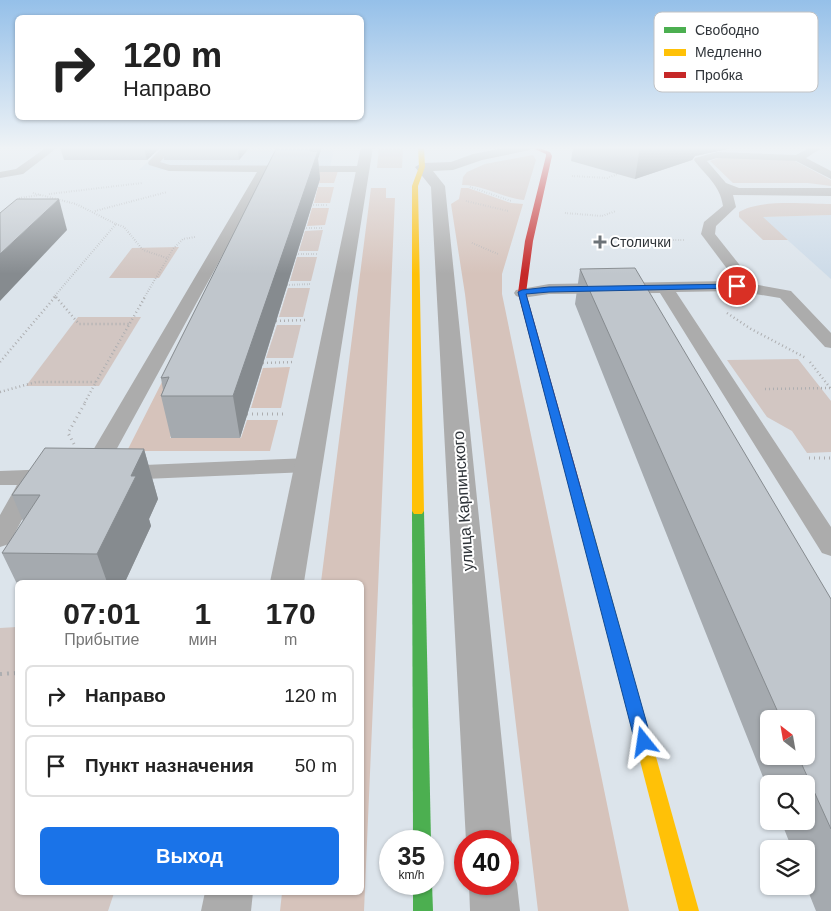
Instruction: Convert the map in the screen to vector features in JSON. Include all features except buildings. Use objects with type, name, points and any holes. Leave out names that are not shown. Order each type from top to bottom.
[{"type":"street","points":[[287,580],[359,190]]},
{"type":"street","points":[[415,190],[422,830]]},
{"type":"street","name":"улица Карпинского","points":[[438,190],[488,830]]},
{"type":"street","points":[[540,190],[524,264],[522,292],[689,911]]},
{"type":"street","points":[[226,911],[229,895]]},
{"type":"street","points":[[423,895],[423,911]]},
{"type":"street","points":[[493,895],[495,911]]},
{"type":"lane","points":[[91,474],[253,190]]},
{"type":"lane","points":[[726,190],[730,207],[709,225],[708,234],[742,278],[737,286]]},
{"type":"lane","points":[[732,190],[737,192],[831,192]]},
{"type":"lane","points":[[522,292],[549,289],[737,286],[785,294],[831,343]]},
{"type":"lane","points":[[665,288],[831,547]]},
{"type":"lane","points":[[0,478],[308,466]]},
{"type":"lane","points":[[0,538],[34,476]]},
{"type":"path","points":[[18,198],[91,190]]},
{"type":"path","points":[[478,190],[512,201]]},
{"type":"path","points":[[95,211],[172,191]]},
{"type":"path","points":[[46,195],[95,211],[124,227],[143,250],[168,258]]},
{"type":"path","points":[[463,200],[533,218]]},
{"type":"path","points":[[311,205],[336,205]]},
{"type":"path","points":[[559,212],[602,216],[616,211]]},
{"type":"path","points":[[0,362],[116,224]]},
{"type":"path","points":[[304,228],[331,228]]},
{"type":"path","points":[[91,474],[68,433],[96,382],[173,249],[183,239],[229,232]]},
{"type":"path","points":[[466,240],[524,264]]},
{"type":"path","points":[[296,254],[325,254]]},
{"type":"path","points":[[287,285],[318,284]]},
{"type":"path","points":[[55,296],[79,324],[130,324]]},
{"type":"path","points":[[720,308],[752,329],[815,363]]},
{"type":"path","points":[[276,321],[310,320]]},
{"type":"path","points":[[807,359],[830,389]]},
{"type":"path","points":[[263,363],[301,362]]},
{"type":"path","points":[[0,392],[36,382],[96,382]]},
{"type":"path","points":[[757,389],[830,389]]},
{"type":"path","points":[[247,414],[290,414]]},
{"type":"path","points":[[0,674],[15,673]]},
{"type":"shaded area","points":[[260,190],[278,190],[170,438],[241,438],[247,420],[278,420],[270,451],[127,451]]},
{"type":"shaded area","points":[[317,190],[333,190],[330,203],[314,203]]},
{"type":"shaded area","points":[[371,190],[386,190],[386,198],[395,198],[364,911],[280,911],[282,895],[364,895],[364,580],[321,580]]},
{"type":"shaded area","points":[[461,190],[472,190],[511,203],[523,204],[502,274],[502,294],[629,911],[538,911],[465,294],[451,204],[459,199]]},
{"type":"shaded area","points":[[486,190],[527,190],[524,200]]},
{"type":"shaded area","points":[[783,203],[831,204],[831,215],[763,217],[788,240],[763,240],[739,217],[739,212],[758,205]]},
{"type":"shaded area","points":[[312,208],[329,208],[325,225],[307,226]]},
{"type":"shaded area","points":[[831,215],[831,279],[762,217]]},
{"type":"shaded area","points":[[323,230],[318,251],[299,251],[305,231]]},
{"type":"shaded area","points":[[179,247],[159,278],[109,278],[132,248]]},
{"type":"shaded area","points":[[297,257],[317,257],[311,281],[290,281]]},
{"type":"shaded area","points":[[288,288],[310,288],[303,317],[279,317]]},
{"type":"shaded area","points":[[78,317],[141,317],[99,386],[26,386]]},
{"type":"shaded area","points":[[277,325],[301,325],[293,358],[266,358]]},
{"type":"shaded area","points":[[798,359],[831,401],[831,452],[807,453],[792,431],[767,417],[727,360]]},
{"type":"shaded area","points":[[290,367],[281,408],[251,408],[263,368]]},
{"type":"shaded area","points":[[15,627],[15,895],[113,895],[108,911],[0,911],[0,628]]},
{"type":"traffic: fast","points":[[418,511],[422,830]]},
{"type":"traffic: fast","points":[[423,895],[423,911]]},
{"type":"traffic: slow","points":[[415,190],[418,511]]},
{"type":"traffic: slow","points":[[577,495],[689,911]]},
{"type":"traffic: jam","points":[[541,190],[529,241],[522,293],[577,495]]},
{"type":"place","name":"Столички","points":[[600,242]]},
{"type":"route","points":[[644,742],[522,292],[549,289],[737,286]]}]
